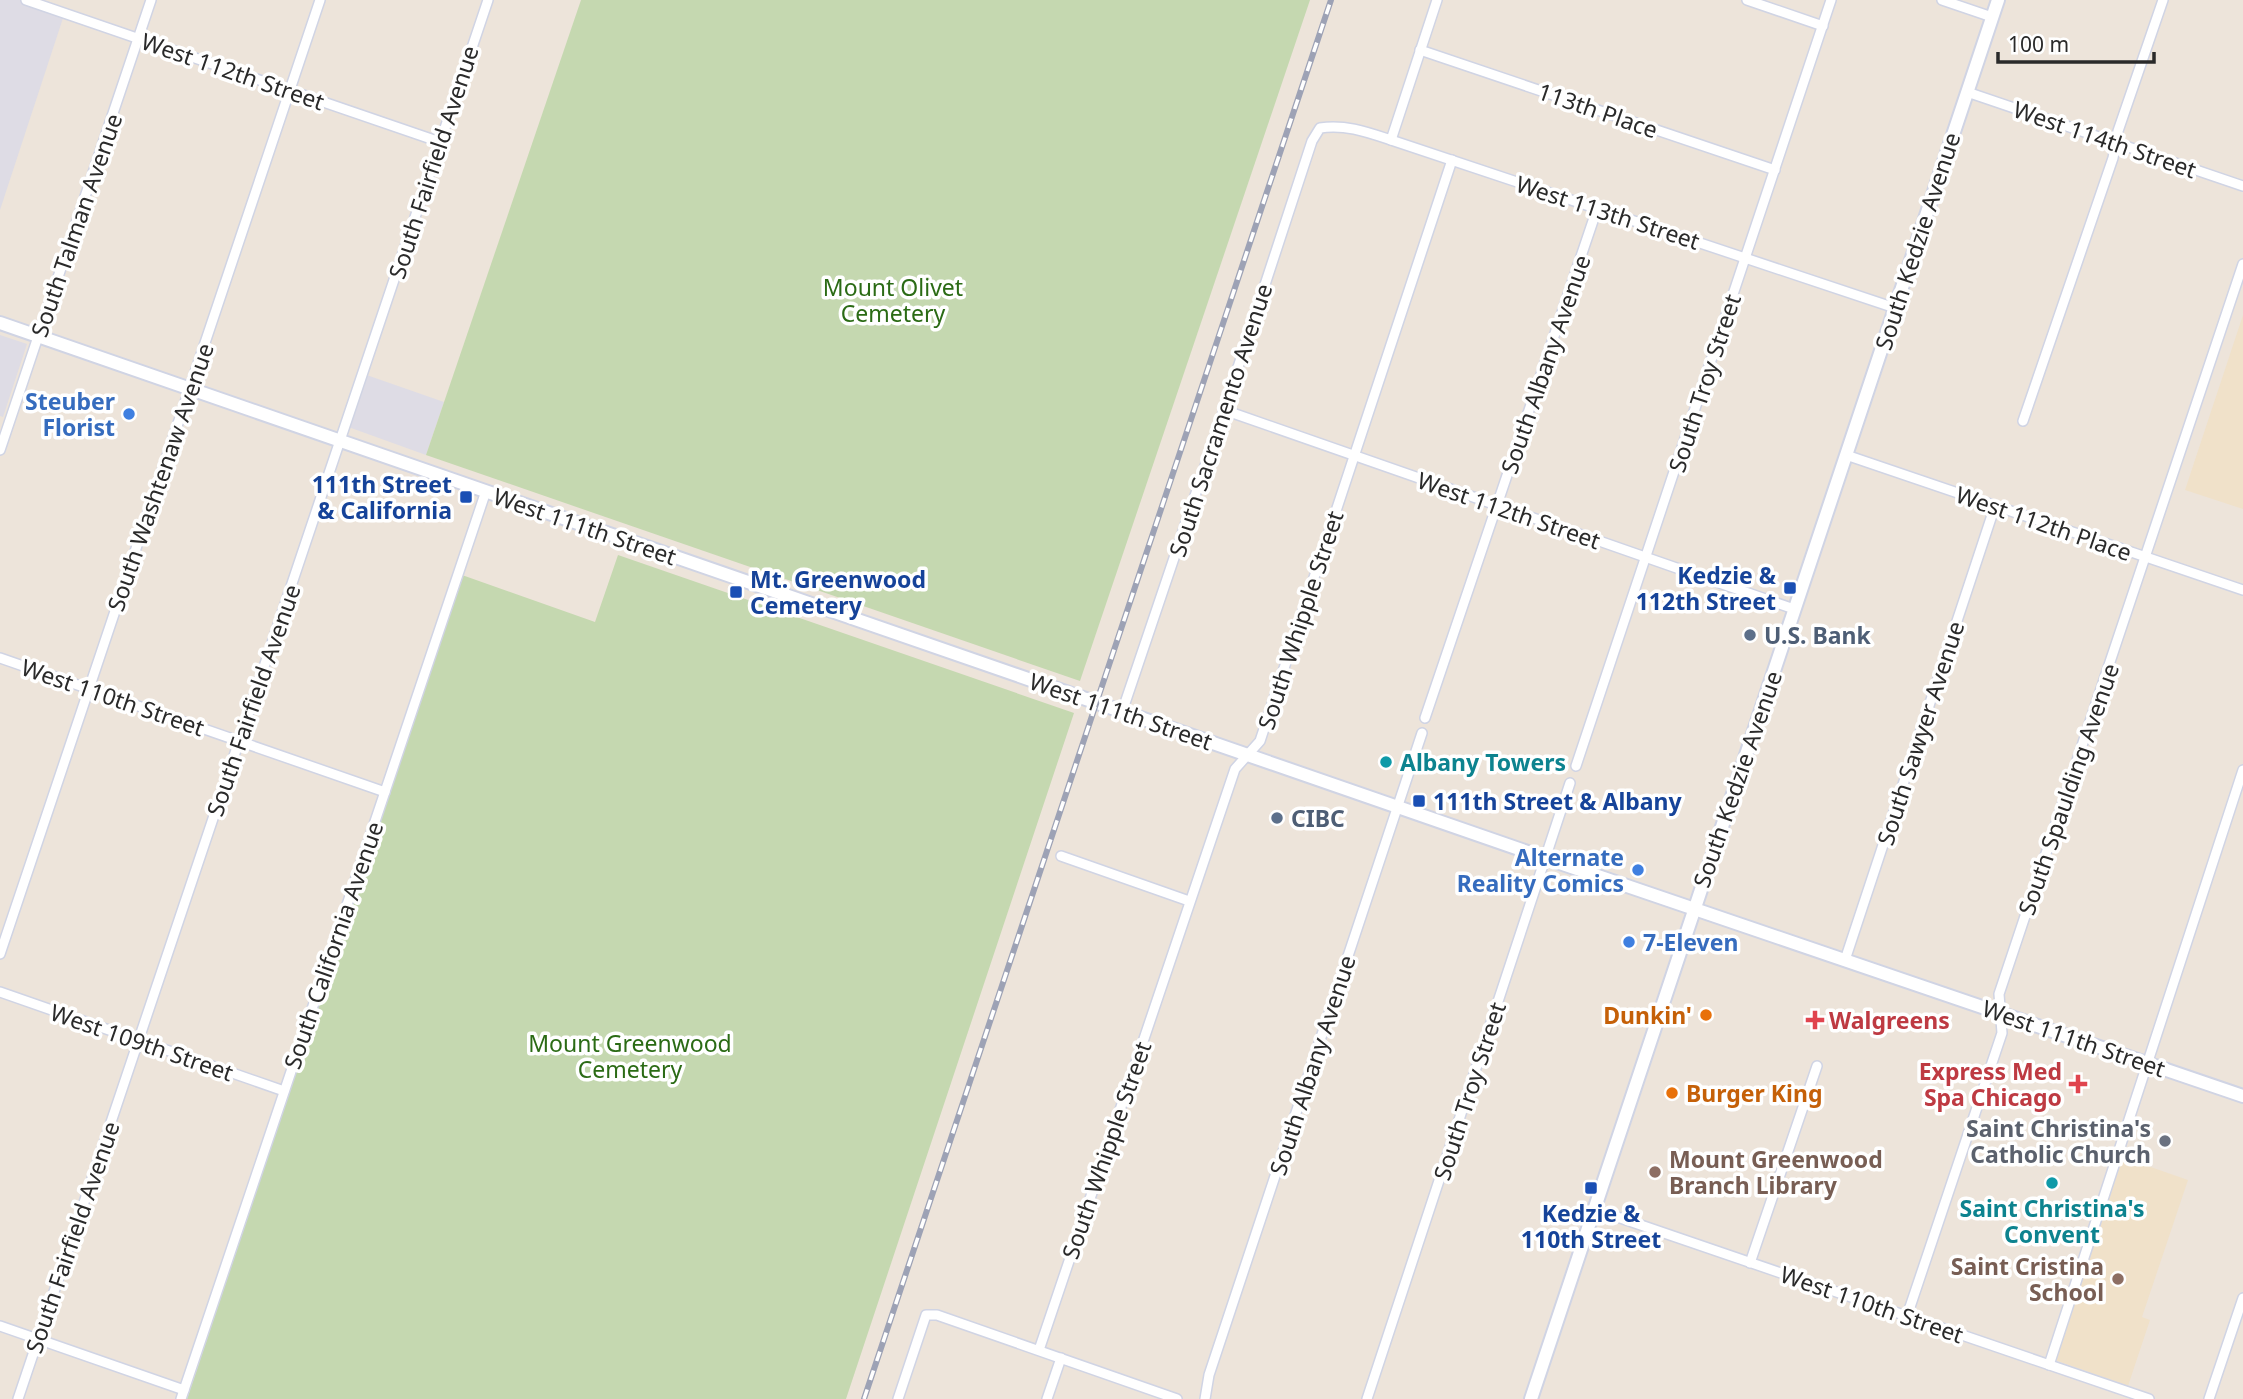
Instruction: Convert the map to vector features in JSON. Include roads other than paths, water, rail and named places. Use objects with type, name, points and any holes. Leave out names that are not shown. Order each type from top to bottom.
[{"type":"main road","name":"South Kedzie Avenue","points":[[1531,1399],[1998,0]]},
{"type":"main road","name":"West 111th Street","points":[[0,323],[1545,858],[2243,1096]]},
{"type":"street","name":"West 112th Street","points":[[26,0],[440,142]]},
{"type":"street","name":"South Talman Avenue","points":[[0,450],[151,0]]},
{"type":"street","name":"South Washtenaw Avenue","points":[[0,954],[320,0]]},
{"type":"street","name":"South Fairfield Avenue","points":[[18,1399],[488,0]]},
{"type":"street","points":[[1391,140],[1437,0]]},
{"type":"street","points":[[1747,0],[1823,26]]},
{"type":"street","name":"South Troy Street","points":[[1576,766],[1831,0]]},
{"type":"street","points":[[1942,0],[1992,17]]},
{"type":"street","points":[[2023,421],[2113,158],[2115,144],[2163,0]]},
{"type":"street","name":"113th Place","points":[[1420,50],[1774,170]]},
{"type":"street","name":"West 114th Street","points":[[1967,92],[2243,186]]},
{"type":"street","name":"West 113th Street","points":[[1320,128],[1351,128],[1391,140],[1895,308]]},
{"type":"street","name":"South Sacramento Avenue","points":[[1122,712],[1312,141],[1320,128]]},
{"type":"street","name":"South Whipple Street","points":[[1039,1350],[1235,769],[1260,741],[1452,160]]},
{"type":"street","name":"South Albany Avenue","points":[[1425,718],[1597,208]]},
{"type":"street","name":"South Spaulding Avenue","points":[[1907,1316],[2002,1033],[1999,994],[2243,264]]},
{"type":"street","name":"West 112th Street","points":[[1224,410],[1794,609]]},
{"type":"street","name":"West 112th Place","points":[[1846,455],[2243,590]]},
{"type":"street","name":"South California Avenue","points":[[182,1395],[486,491]]},
{"type":"street","name":"South Sawyer Avenue","points":[[1845,960],[1995,506]]},
{"type":"street","name":"West 110th Street","points":[[0,658],[385,792]]},
{"type":"street","name":"South Albany Avenue","points":[[1205,1399],[1209,1375],[1422,733]]},
{"type":"street","points":[[2049,1365],[2243,769]]},
{"type":"street","name":"South Troy Street","points":[[1367,1399],[1570,783]]},
{"type":"street","points":[[1061,856],[1189,901]]},
{"type":"street","name":"West 109th Street","points":[[0,992],[284,1091]]},
{"type":"street","points":[[1750,1262],[1817,1066]]},
{"type":"street","name":"West 110th Street","points":[[1594,1209],[2149,1399]]},
{"type":"street","points":[[2209,1399],[2243,1298]]},
{"type":"street","points":[[898,1399],[926,1315],[937,1315],[1177,1399]]},
{"type":"street","points":[[0,1326],[182,1395]]},
{"type":"street","points":[[1047,1399],[1061,1358]]},
{"type":"railway","points":[[864,1399],[1331,0]]},
{"type":"place","name":"Steuber Florist","points":[[129,414]]},
{"type":"place","name":"111th Street & California","points":[[466,497]]},
{"type":"place","name":"Kedzie & 112th Street","points":[[1790,588]]},
{"type":"place","name":"Mt. Greenwood Cemetery","points":[[736,592]]},
{"type":"place","name":"U.S. Bank","points":[[1750,635]]},
{"type":"place","name":"Albany Towers","points":[[1386,762]]},
{"type":"place","name":"111th Street & Albany","points":[[1419,801]]},
{"type":"place","name":"CIBC","points":[[1277,818]]},
{"type":"place","name":"Alternate Reality Comics","points":[[1638,870]]},
{"type":"place","name":"7-Eleven","points":[[1629,942]]},
{"type":"place","name":"Dunkin'","points":[[1706,1015]]},
{"type":"place","name":"Walgreens","points":[[1815,1020]]},
{"type":"place","name":"Express Med Spa Chicago","points":[[2078,1084]]},
{"type":"place","name":"Burger King","points":[[1672,1093]]},
{"type":"place","name":"Saint Christina's Catholic Church","points":[[2165,1141]]},
{"type":"place","name":"Mount Greenwood Branch Library","points":[[1655,1172]]},
{"type":"place","name":"Saint Christina's Convent","points":[[2052,1183]]},
{"type":"place","name":"Kedzie & 110th Street","points":[[1591,1188]]},
{"type":"place","name":"Saint Cristina School","points":[[2118,1279]]},
{"type":"park label","name":"Mount Olivet Cemetery","points":[[893,300]]},
{"type":"park label","name":"Mount Greenwood Cemetery","points":[[630,1056]]}]
